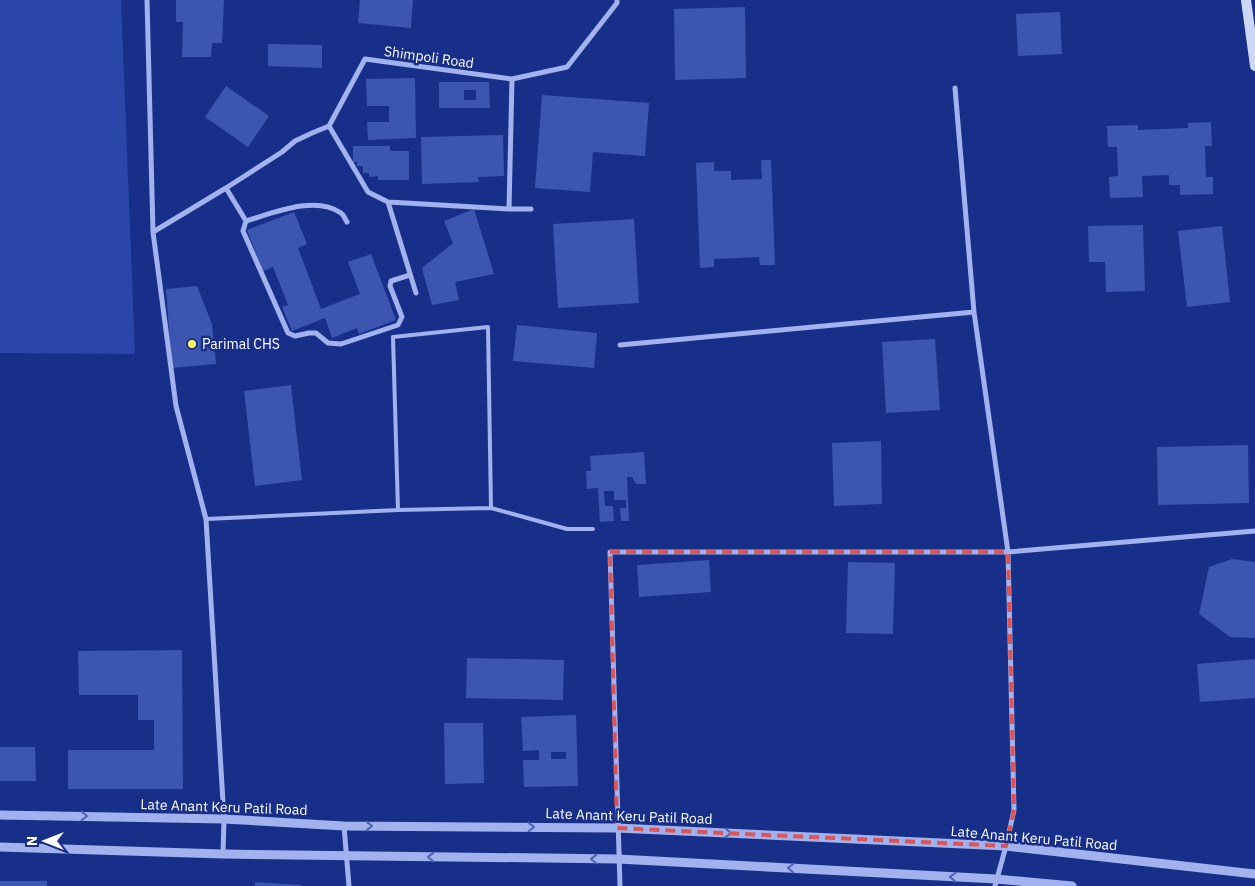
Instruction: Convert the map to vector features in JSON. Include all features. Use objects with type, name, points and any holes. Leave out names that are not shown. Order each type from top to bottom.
[{"type":"main road","points":[[1246,0],[1255,66]]},
{"type":"street","points":[[147,0],[153,232],[176,406],[206,519],[224,819],[223,854]]},
{"type":"street","name":"Shimpoli Road","points":[[329,126],[365,59],[512,79],[567,67],[617,3],[617,0]]},
{"type":"street","points":[[509,209],[512,79]]},
{"type":"street","points":[[955,88],[974,312],[1008,552],[1014,810],[996,882]]},
{"type":"street","points":[[153,232],[226,188],[282,152],[295,141],[329,126],[368,192],[388,202],[531,209]]},
{"type":"street","points":[[226,188],[246,221],[243,231],[288,333],[295,336],[316,333],[328,343],[341,344],[398,325],[402,317],[390,286],[391,281],[410,275]]},
{"type":"street","points":[[388,202],[416,293]]},
{"type":"street","points":[[246,221],[296,206],[310,205],[328,206],[342,214],[347,222]]},
{"type":"street","points":[[620,344],[974,312]]},
{"type":"street","points":[[620,886],[610,552],[1008,552],[1255,531]]},
{"type":"street","name":"Late Anant Keru Patil Road","points":[[0,815],[224,819],[344,826],[617,828],[1006,846],[1255,874]]},
{"type":"street","points":[[344,826],[348,886]]},
{"type":"street","points":[[0,847],[223,854],[618,859],[1072,886]]},
{"type":"lane","points":[[398,510],[393,337],[488,327],[491,508]]},
{"type":"lane","points":[[206,519],[398,510],[491,508],[567,529],[592,529]]},
{"type":"highlighted area","points":[[610,552],[1008,552],[1014,810],[1006,846],[617,828]]},
{"type":"shaded area","points":[[0,0],[121,0],[135,354],[0,353]]},
{"type":"building","points":[[176,0],[224,0],[222,43],[212,43],[211,57],[182,57],[183,22],[176,22]]},
{"type":"building","points":[[360,0],[413,0],[411,28],[358,23]]},
{"type":"building","points":[[745,7],[746,78],[675,80],[674,9]]},
{"type":"building","points":[[1060,12],[1062,54],[1018,56],[1016,14]]},
{"type":"building","points":[[268,44],[322,45],[322,68],[268,66]]},
{"type":"building","points":[[415,78],[416,138],[368,140],[367,122],[389,122],[389,106],[367,106],[366,79]]},
{"type":"building","points":[[439,82],[489,82],[490,108],[439,108]],"holes":[[[464,90],[476,90],[476,100],[464,100]]]},
{"type":"building","points":[[226,86],[269,116],[248,147],[205,117]]},
{"type":"building","points":[[542,95],[649,103],[645,156],[593,152],[590,192],[535,188]]},
{"type":"building","points":[[1211,122],[1212,146],[1205,146],[1206,177],[1213,177],[1213,194],[1180,195],[1180,185],[1169,185],[1169,175],[1142,176],[1143,197],[1110,198],[1109,177],[1118,176],[1117,147],[1108,147],[1107,126],[1138,125],[1138,130],[1188,128],[1188,123]]},
{"type":"building","points":[[503,135],[504,176],[478,177],[479,182],[422,184],[421,137]]},
{"type":"building","points":[[353,146],[390,146],[390,151],[409,151],[409,180],[378,180],[378,176],[369,177],[369,173],[363,173],[363,166],[357,166],[357,162],[353,162]]},
{"type":"building","points":[[761,160],[771,160],[775,265],[760,265],[759,257],[714,259],[714,267],[700,268],[696,163],[714,162],[714,171],[731,171],[731,180],[762,179]]},
{"type":"building","points":[[474,209],[494,274],[455,282],[459,300],[432,305],[422,268],[453,243],[444,221]]},
{"type":"building","points":[[294,212],[307,244],[298,248],[321,309],[360,294],[348,262],[371,254],[396,320],[359,334],[357,328],[332,338],[325,318],[292,331],[282,307],[288,305],[273,267],[263,271],[247,230]]},
{"type":"building","points":[[634,219],[639,303],[558,308],[553,224]]},
{"type":"building","points":[[1143,225],[1145,291],[1106,292],[1105,262],[1089,262],[1088,226]]},
{"type":"building","points":[[1222,226],[1230,302],[1187,307],[1178,231]]},
{"type":"building","name":"Parimal CHS","points":[[197,286],[212,324],[216,364],[172,368],[166,289]]},
{"type":"building","points":[[517,325],[597,333],[594,368],[513,361]]},
{"type":"building","points":[[935,339],[940,410],[886,413],[882,342]]},
{"type":"building","points":[[291,385],[302,480],[255,486],[244,391]]},
{"type":"building","points":[[881,441],[882,504],[834,506],[832,443]]},
{"type":"building","points":[[1248,445],[1249,503],[1158,505],[1157,447]]},
{"type":"building","points":[[644,452],[646,484],[636,484],[632,477],[627,477],[629,521],[621,521],[620,508],[626,508],[626,500],[614,500],[614,491],[604,491],[605,506],[613,506],[614,521],[600,522],[598,488],[587,489],[586,471],[591,471],[590,456]]},
{"type":"building","points":[[1232,559],[1255,562],[1255,638],[1230,637],[1199,614],[1209,567]]},
{"type":"building","points":[[709,560],[711,592],[639,597],[637,565]]},
{"type":"building","points":[[848,562],[895,563],[893,634],[846,633]]},
{"type":"building","points":[[182,650],[183,789],[68,789],[68,750],[154,750],[154,720],[138,720],[138,695],[79,695],[78,651]]},
{"type":"building","points":[[467,658],[564,660],[563,700],[466,698]]},
{"type":"building","points":[[1255,659],[1255,698],[1200,702],[1197,664]]},
{"type":"building","points":[[576,715],[578,786],[524,787],[523,760],[539,760],[539,750],[523,751],[521,717]],"holes":[[[551,752],[566,752],[566,759],[551,759]]]},
{"type":"building","points":[[444,723],[483,723],[484,783],[445,784]]},
{"type":"building","points":[[0,747],[35,747],[36,781],[0,781]]},
{"type":"building","points":[[0,881],[47,881],[47,886],[0,886]]},
{"type":"building","points":[[255,882],[301,885],[301,886],[255,886]]},
{"type":"place","name":"Parimal CHS","points":[[192,344]]}]
